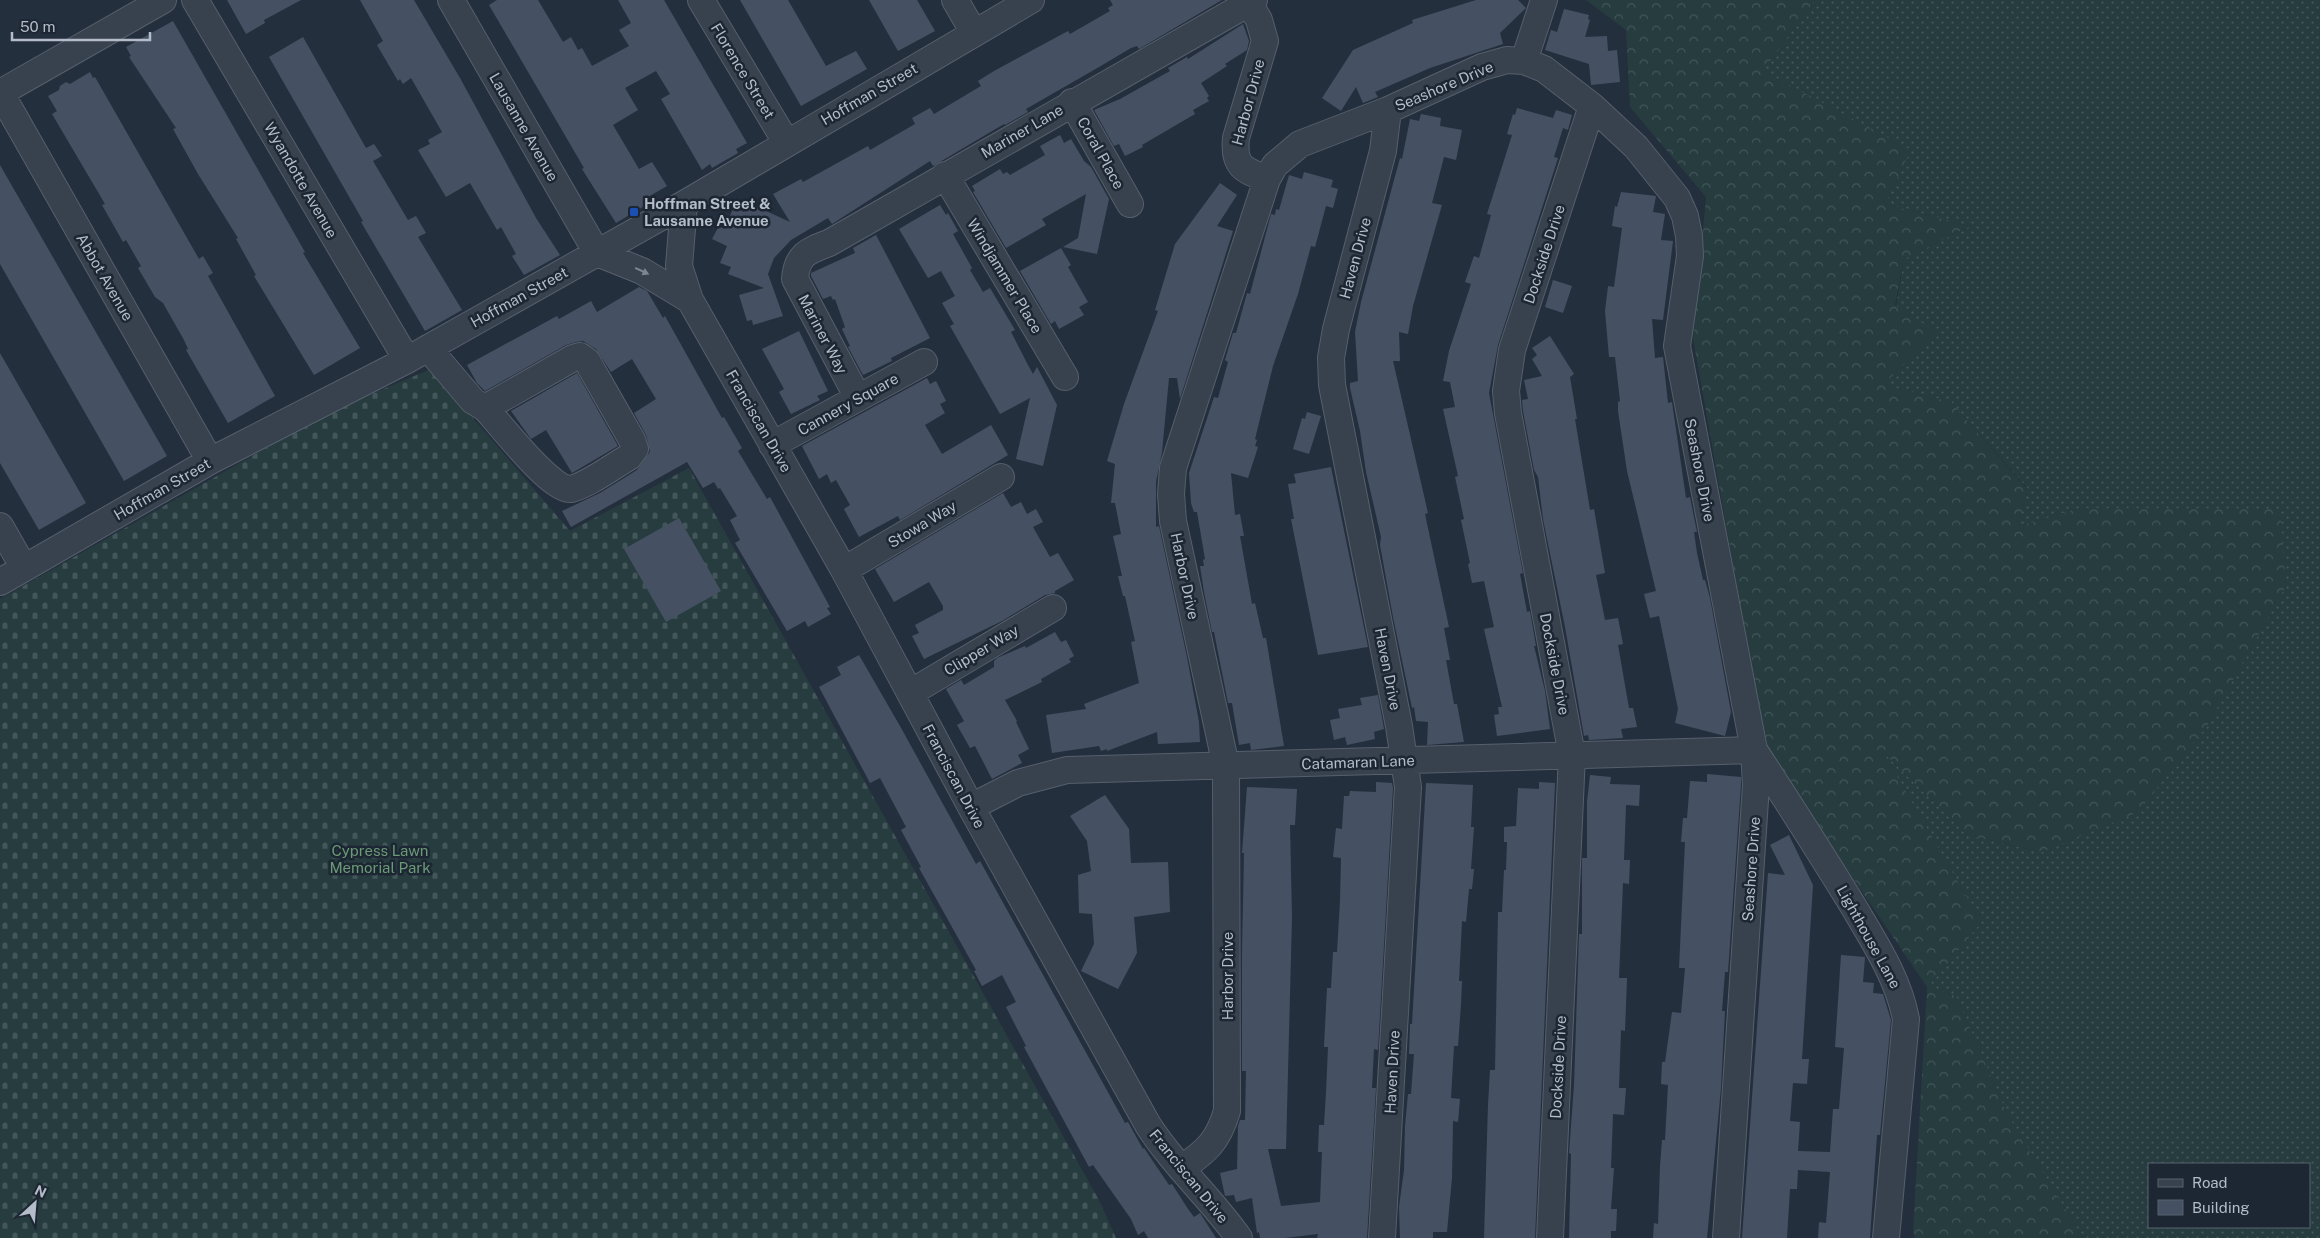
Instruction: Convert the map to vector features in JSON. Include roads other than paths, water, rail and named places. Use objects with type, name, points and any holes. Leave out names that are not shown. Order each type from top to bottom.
[{"type":"street","points":[[0,93],[163,0]]},
{"type":"street","name":"Wyandotte Avenue","points":[[195,0],[418,354],[473,401],[485,408],[546,476],[565,489],[577,486],[620,462],[633,454],[635,449],[632,440],[587,361],[580,356],[573,358],[485,408]]},
{"type":"street","name":"Lausanne Avenue","points":[[452,0],[597,253]]},
{"type":"street","name":"Florence Street","points":[[701,0],[786,142]]},
{"type":"street","points":[[955,0],[974,33]]},
{"type":"street","name":"Hoffman Street","points":[[0,582],[210,461],[418,354],[684,204],[786,142],[1030,0]]},
{"type":"street","points":[[1524,60],[1544,0]]},
{"type":"street","name":"Mariner Lane","points":[[796,267],[802,257],[811,250],[829,243],[1072,102],[1252,2]]},
{"type":"street","name":"Harbor Drive","points":[[1182,1168],[1206,1151],[1221,1130],[1227,1111],[1226,766],[1172,521],[1171,494],[1173,468],[1267,179],[1243,168],[1236,160],[1234,150],[1265,40],[1262,25],[1252,2]]},
{"type":"street","name":"Seashore Drive","points":[[1267,179],[1275,165],[1300,144],[1388,110],[1482,67],[1507,60],[1524,60],[1544,69],[1592,106],[1636,147],[1677,198],[1685,216],[1690,236],[1690,256],[1678,354],[1754,750],[1755,820],[1726,1238]]},
{"type":"street","name":"Abbot Avenue","points":[[0,93],[210,461]]},
{"type":"street","name":"Coral Place","points":[[1072,102],[1130,204]]},
{"type":"street","name":"Dockside Drive","points":[[1550,1238],[1572,755],[1508,413],[1506,392],[1512,350],[1592,106]]},
{"type":"street","name":"Haven Drive","points":[[1382,1238],[1407,819],[1406,760],[1332,385],[1331,358],[1336,329],[1383,151],[1388,110]]},
{"type":"street","name":"Windjammer Place","points":[[945,175],[1065,377]]},
{"type":"street","name":"Franciscan Drive","points":[[684,204],[679,266],[690,300],[844,570],[971,807],[1148,1125],[1160,1144],[1224,1216],[1239,1238]]},
{"type":"street","name":"Franciscan Drive","points":[[597,253],[642,271],[690,300]]},
{"type":"street","name":"Mariner Way","points":[[796,267],[795,279],[801,293],[858,398]]},
{"type":"street","name":"Cannery Square","points":[[772,445],[924,362]]},
{"type":"street","name":"Stowa Way","points":[[844,570],[1001,477]]},
{"type":"street","points":[[0,526],[24,568]]},
{"type":"street","name":"Clipper Way","points":[[910,692],[1053,608]]},
{"type":"street","name":"Catamaran Lane","points":[[971,807],[1018,783],[1067,770],[1754,750]]},
{"type":"street","name":"Lighthouse Lane","points":[[1754,750],[1848,897],[1894,977],[1902,998],[1906,1019],[1886,1238]]},
{"type":"place","name":"Hoffman Street & Lausanne Avenue","points":[[634,212]]},
{"type":"park label","name":"Cypress Lawn Memorial Park","points":[[380,858]]}]
